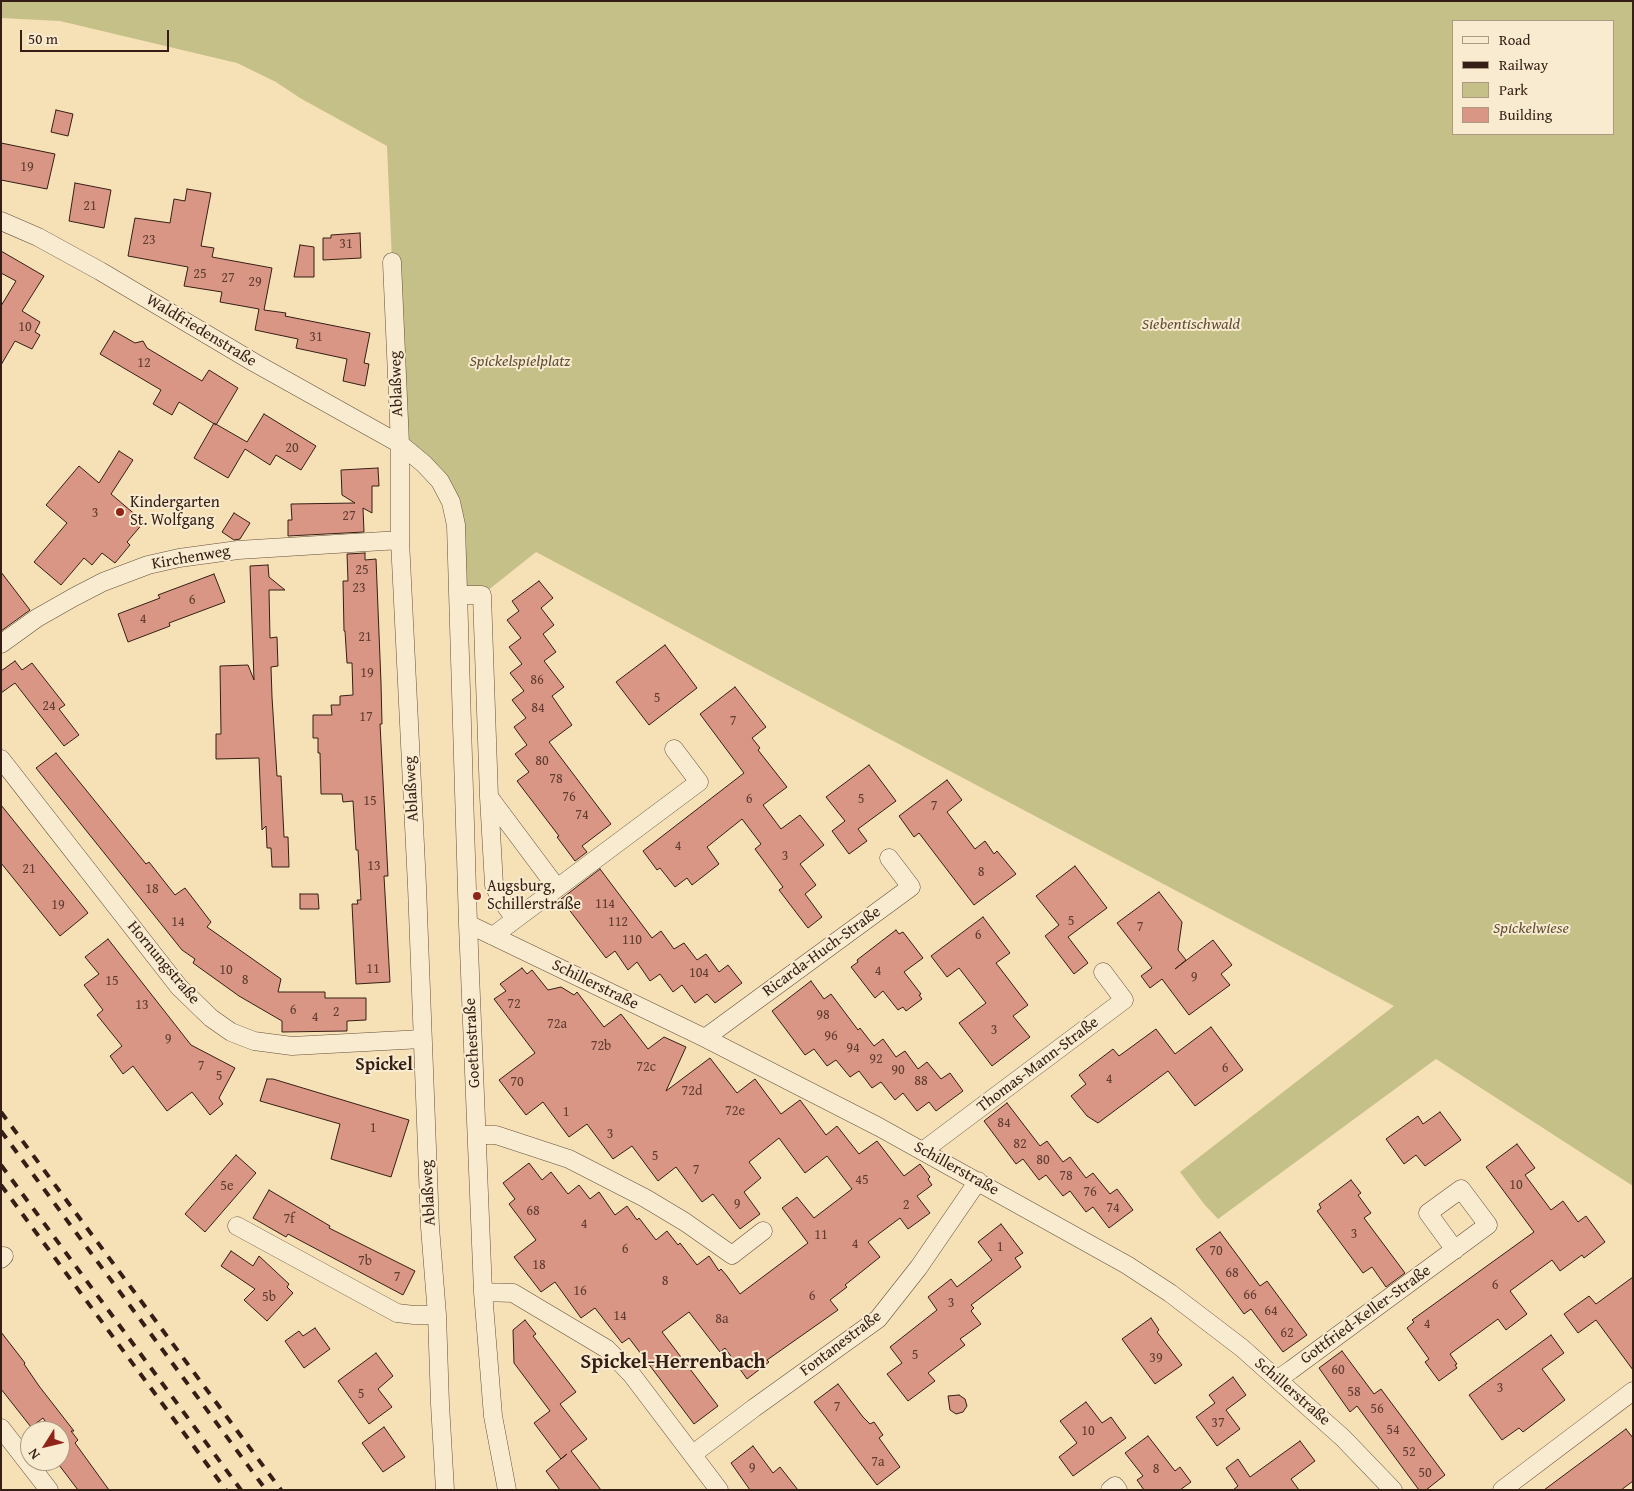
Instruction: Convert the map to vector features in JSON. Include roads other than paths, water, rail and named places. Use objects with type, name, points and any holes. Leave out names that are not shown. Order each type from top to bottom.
[{"type":"street","name":"Waldfriedenstraße","points":[[1,222],[38,237],[100,271],[255,363],[400,444]]},
{"type":"street","name":"Ablaßweg","points":[[392,262],[400,444],[400,540],[417,886],[430,1227],[437,1315],[445,1490]]},
{"type":"street","name":"Goethestraße","points":[[400,444],[424,464],[440,481],[451,502],[456,525],[468,924],[483,1292],[492,1416],[507,1490]]},
{"type":"street","name":"Kirchenweg","points":[[1,644],[37,618],[74,597],[103,582],[148,566],[188,557],[238,550],[400,540]]},
{"type":"street","points":[[459,595],[482,595],[494,885],[500,898],[515,919]]},
{"type":"street","points":[[493,936],[699,782],[674,749]]},
{"type":"street","name":"Hornungstraße","points":[[1,760],[179,986],[211,1018],[231,1032],[254,1041],[292,1046],[422,1039]]},
{"type":"street","points":[[489,797],[557,888]]},
{"type":"street","name":"Ricarda-Huch-Straße","points":[[705,1038],[910,887],[889,858]]},
{"type":"street","name":"Schillerstraße","points":[[468,924],[705,1038],[924,1150],[1127,1265],[1205,1319],[1278,1379],[1343,1438],[1393,1490]]},
{"type":"street","name":"Thomas-Mann-Straße","points":[[924,1150],[1124,1000],[1103,972]]},
{"type":"street","points":[[477,1135],[496,1135],[569,1159],[645,1198],[685,1222],[732,1255],[763,1231]]},
{"type":"street","name":"Fontanestraße","points":[[693,1454],[878,1319],[919,1267],[978,1181]]},
{"type":"street","points":[[237,1226],[397,1313],[437,1315]]},
{"type":"street","name":"Gottfried-Keller-Straße","points":[[1278,1379],[1455,1250]]},
{"type":"street","points":[[483,1292],[513,1293],[606,1349],[632,1375],[719,1490]]},
{"type":"street","points":[[1502,1490],[1633,1391]]},
{"type":"street","points":[[1,1428],[49,1490]]},
{"type":"street","points":[[1110,1490],[1115,1486],[1118,1490]]},
{"type":"railway","points":[[1,1112],[281,1490]]},
{"type":"railway","points":[[1,1131],[266,1490]]},
{"type":"railway","points":[[1,1165],[241,1490]]},
{"type":"railway","points":[[1,1185],[226,1490]]},
{"type":"place","name":"Kindergarten St. Wolfgang","points":[[120,512]]},
{"type":"place","name":"Augsburg, Schillerstraße","points":[[477,896]]},
{"type":"district","name":"Spickel","points":[[384,1065]]},
{"type":"district","name":"Spickel-Herrenbach","points":[[673,1363]]},
{"type":"park label","name":"Siebentischwald","points":[[1191,325]]},
{"type":"park label","name":"Spickelspielplatz","points":[[520,362]]},
{"type":"park label","name":"Spickelwiese","points":[[1531,929]]}]
